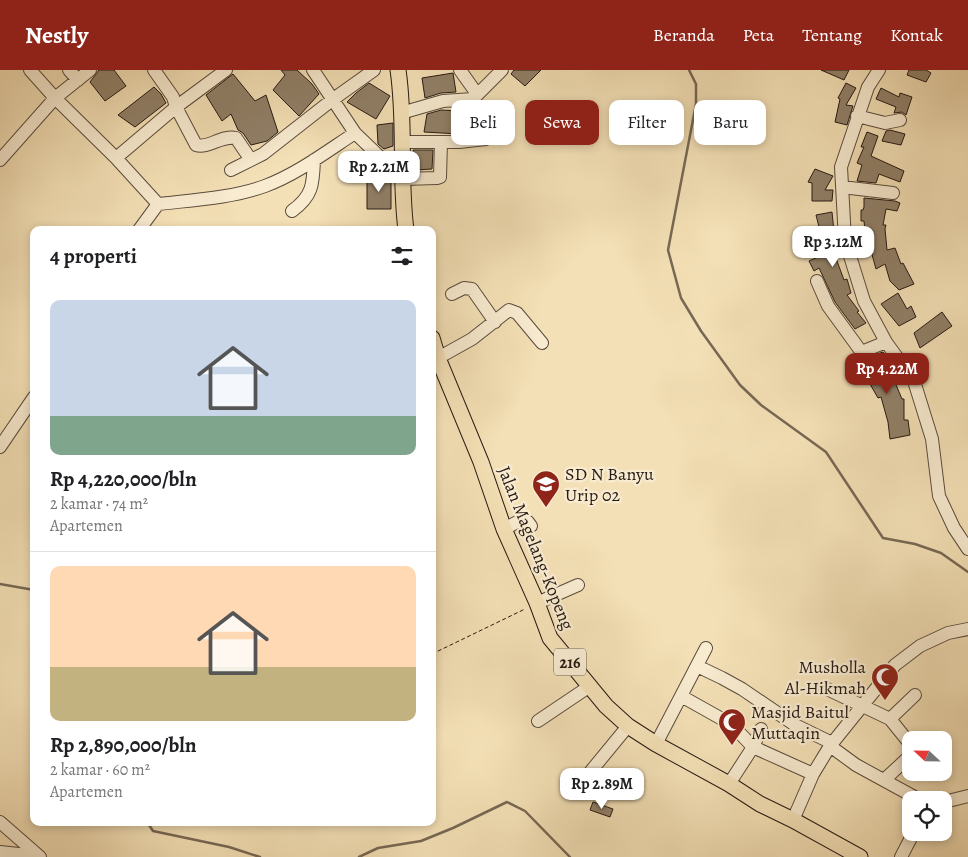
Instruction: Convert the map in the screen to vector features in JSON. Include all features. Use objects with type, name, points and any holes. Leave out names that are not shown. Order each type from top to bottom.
[{"type":"main road","points":[[398,70],[402,142],[402,204],[405,226]]},
{"type":"main road","name":"Jalan Magelang-Kopeng","points":[[436,351],[481,462],[504,529],[537,603],[550,638],[606,706],[628,726],[656,744],[729,784],[760,804],[794,820],[860,857]]},
{"type":"street","points":[[30,70],[158,204]]},
{"type":"street","points":[[69,70],[78,80]]},
{"type":"street","points":[[0,160],[55,98],[90,70]]},
{"type":"street","points":[[154,70],[173,97],[176,108],[196,145],[201,146],[225,137],[236,138],[251,160]]},
{"type":"street","points":[[116,158],[176,108],[226,70]]},
{"type":"street","points":[[313,70],[354,133],[403,179],[440,177],[441,142]]},
{"type":"street","points":[[231,170],[263,154],[374,70]]},
{"type":"street","points":[[460,70],[477,94]]},
{"type":"street","points":[[401,113],[443,101],[472,99],[502,70]]},
{"type":"street","points":[[879,70],[868,87],[840,168],[845,240],[864,300],[886,342],[914,381],[932,439],[939,496],[954,528],[968,549]]},
{"type":"street","points":[[857,116],[885,123],[900,120]]},
{"type":"street","points":[[142,226],[158,204],[246,192],[283,178],[354,133]]},
{"type":"street","points":[[402,142],[451,142]]},
{"type":"street","points":[[292,211],[304,203],[309,193],[313,178],[314,160]]},
{"type":"street","points":[[842,187],[893,194]]},
{"type":"street","points":[[817,281],[828,306],[860,350],[864,351],[886,342]]},
{"type":"street","points":[[452,294],[464,288],[472,289],[495,322]]},
{"type":"street","points":[[438,358],[472,339],[507,311],[512,310],[517,313],[542,344]]},
{"type":"street","points":[[0,447],[30,403]]},
{"type":"street","points":[[504,529],[523,519],[531,526]]},
{"type":"street","points":[[537,603],[578,585]]},
{"type":"street","points":[[794,820],[813,774],[831,744],[894,665],[920,646],[948,633],[968,629]]},
{"type":"street","points":[[656,744],[706,648]]},
{"type":"street","points":[[697,666],[742,689],[795,725],[831,744],[856,765],[904,791]]},
{"type":"street","points":[[538,721],[590,686]]},
{"type":"street","points":[[825,688],[890,718],[902,733]]},
{"type":"street","points":[[890,718],[915,694]]},
{"type":"street","points":[[681,696],[734,727],[753,747],[813,774]]},
{"type":"street","points":[[591,771],[628,726]]},
{"type":"street","points":[[729,784],[753,747],[762,729]]},
{"type":"street","points":[[884,780],[902,763]]},
{"type":"street","points":[[952,800],[968,796]]},
{"type":"street","points":[[0,822],[39,856]]},
{"type":"street","points":[[901,857],[909,841]]},
{"type":"street","points":[[0,852],[39,856]]},
{"type":"path","points":[[436,652],[537,603]]},
{"type":"building","points":[[99,70],[114,70],[126,86],[105,101],[90,82]]},
{"type":"building","points":[[281,70],[297,70],[312,84],[319,94],[299,116],[273,90],[285,75]]},
{"type":"building","points":[[514,70],[541,70],[525,86],[511,74]]},
{"type":"building","points":[[821,70],[849,70],[844,80]]},
{"type":"building","points":[[909,70],[926,70],[931,73],[926,82],[907,75]]},
{"type":"building","points":[[453,73],[456,92],[441,93],[425,98],[422,78]]},
{"type":"building","points":[[233,74],[255,101],[266,95],[278,132],[267,141],[251,145],[243,133],[238,130],[231,114],[222,121],[206,95]]},
{"type":"building","points":[[369,83],[390,96],[376,119],[347,102]]},
{"type":"building","points":[[846,83],[856,88],[846,105],[853,106],[847,125],[835,122],[840,99],[838,98]]},
{"type":"building","points":[[154,87],[166,103],[135,127],[118,115]]},
{"type":"building","points":[[881,88],[899,97],[900,93],[912,97],[906,115],[902,112],[894,113],[896,107],[876,99]]},
{"type":"building","points":[[441,110],[451,110],[451,134],[424,132],[427,114]]},
{"type":"building","points":[[393,123],[393,146],[384,149],[378,144],[377,125]]},
{"type":"building","points":[[890,130],[905,134],[901,145],[882,141],[886,131]]},
{"type":"building","points":[[867,132],[878,136],[871,156],[904,171],[900,182],[879,174],[876,183],[857,181],[862,165],[857,163],[864,147],[861,147]]},
{"type":"building","points":[[413,150],[433,150],[432,169],[416,170]]},
{"type":"building","points":[[815,169],[833,176],[825,190],[833,190],[832,201],[812,201],[812,183],[808,182]]},
{"type":"building","points":[[388,176],[391,179],[391,209],[367,209],[367,180]]},
{"type":"building","points":[[864,198],[900,203],[897,211],[886,209],[883,225],[886,225],[887,250],[895,248],[901,264],[903,263],[914,284],[899,290],[890,281],[885,264],[876,269],[871,251],[867,252],[864,221],[861,221]]},
{"type":"building","points":[[832,212],[837,261],[844,280],[847,279],[851,293],[847,295],[866,323],[855,329],[835,302],[819,268],[814,271],[809,261],[820,256],[815,239],[808,240],[808,227],[819,227],[816,215]]},
{"type":"building","points":[[898,293],[907,309],[911,306],[916,317],[899,326],[881,304]]},
{"type":"building","points":[[942,312],[952,326],[920,348],[914,333]]},
{"type":"building","points":[[883,352],[890,361],[883,365],[894,380],[902,399],[904,399],[904,420],[908,420],[910,435],[890,439],[888,422],[881,397],[878,398],[866,377],[871,375],[860,360]]},
{"type":"building","points":[[593,802],[613,809],[610,817],[590,810]]},
{"type":"waterway","points":[[689,70],[696,84],[696,104],[668,250],[681,298],[701,331],[740,385],[761,405],[826,452],[883,538],[915,544],[941,553],[968,572]]},
{"type":"waterway","points":[[0,584],[30,589]]},
{"type":"waterway","points":[[359,857],[378,848],[421,841],[507,802],[525,811],[570,857]]},
{"type":"waterway","points":[[150,826],[153,831],[229,847],[260,857]]},
{"type":"place","name":"SD N Banyu Urip 02","points":[[546,508]]},
{"type":"place","name":"Musholla Al-Hikmah","points":[[885,701]]},
{"type":"place","name":"Masjid Baitul Muttaqin","points":[[732,746]]}]
